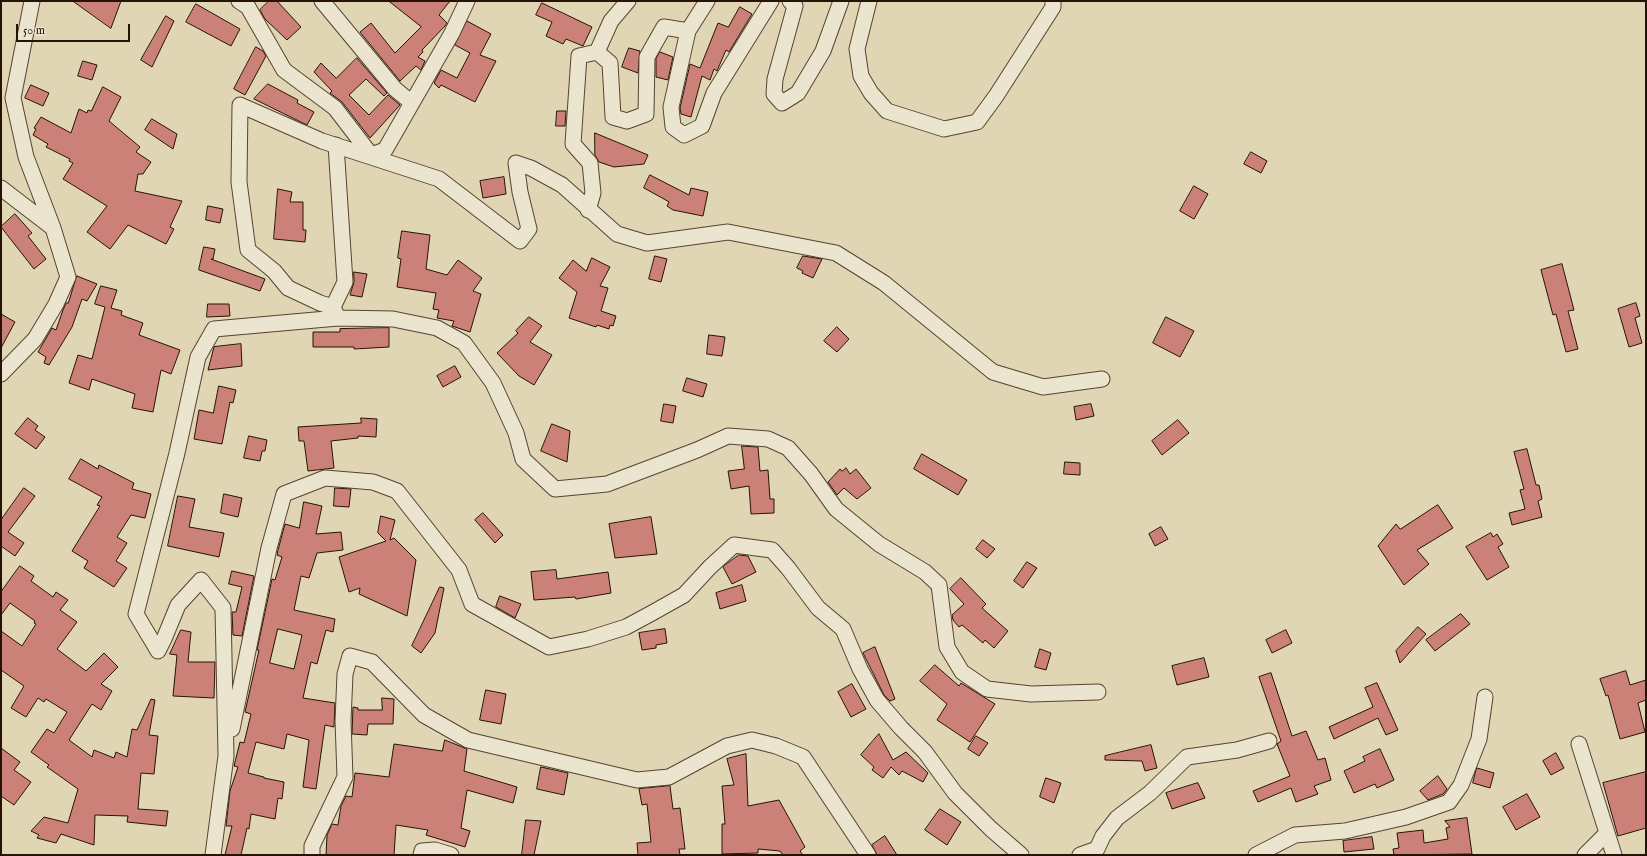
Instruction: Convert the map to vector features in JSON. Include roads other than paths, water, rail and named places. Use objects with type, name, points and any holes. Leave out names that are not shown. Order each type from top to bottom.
[{"type":"street","points":[[1,374],[35,339],[56,304],[68,277],[53,228],[26,158],[13,98],[32,1]]},
{"type":"street","points":[[239,1],[248,7],[284,70],[335,108],[371,155]]},
{"type":"street","points":[[322,1],[395,89],[412,103]]},
{"type":"street","points":[[371,155],[386,150],[452,33],[467,1]]},
{"type":"street","points":[[597,52],[611,21],[628,1]]},
{"type":"street","points":[[707,1],[688,31],[671,107],[673,127],[684,135],[702,126],[714,93],[771,1]]},
{"type":"street","points":[[790,1],[795,6],[775,79],[774,94],[782,103],[798,93],[823,51],[841,1]]},
{"type":"street","points":[[868,1],[857,50],[861,76],[871,93],[887,111],[944,129],[977,122],[996,96],[1053,7],[1052,1]]},
{"type":"street","points":[[597,52],[610,64],[613,117],[627,121],[646,114],[647,57],[664,27],[688,31]]},
{"type":"street","points":[[588,210],[593,193],[590,163],[573,144],[579,56],[597,52]]},
{"type":"street","points":[[336,312],[288,288],[274,272],[248,250],[239,182],[240,105],[322,141],[371,155],[439,179],[520,241],[529,229],[520,192],[516,163],[531,168],[562,186],[617,234],[647,243],[728,232],[836,253],[884,283],[993,372],[1043,387],[1102,379]]},
{"type":"street","points":[[336,145],[345,282],[336,312]]},
{"type":"street","points":[[1,188],[53,228]]},
{"type":"street","points":[[226,756],[223,608],[201,580],[178,604],[158,651],[136,614],[177,453],[198,357],[214,329],[336,312],[393,319],[437,328],[464,343],[493,383],[516,433],[523,460],[555,489],[607,484],[697,450],[728,436],[768,439],[788,448],[810,474],[836,509],[879,544],[925,572],[939,585],[947,647],[962,672],[987,690],[1031,694],[1098,692]]},
{"type":"street","points":[[213,855],[226,756],[269,548],[284,494],[325,478],[373,482],[397,491],[459,570],[472,604],[550,647],[588,639],[626,627],[652,613],[684,594],[734,545],[772,550],[788,568],[818,608],[843,629],[860,670],[877,700],[901,728],[925,752],[956,793],[991,829],[1021,855]]},
{"type":"street","points":[[312,855],[312,846],[345,777],[343,721],[344,674],[350,656],[372,662],[424,714],[468,740],[637,780],[669,777],[733,744],[752,740],[776,746],[803,758],[868,855]]},
{"type":"street","points":[[1256,855],[1295,835],[1345,831],[1406,817],[1448,802],[1461,785],[1479,739],[1485,697]]},
{"type":"street","points":[[1080,855],[1097,848],[1103,836],[1116,818],[1150,793],[1187,757],[1237,750],[1269,741]]},
{"type":"street","points":[[1579,744],[1614,855]]},
{"type":"street","points":[[1585,855],[1607,833]]},
{"type":"street","points":[[421,855],[422,850],[435,850],[451,855]]}]
